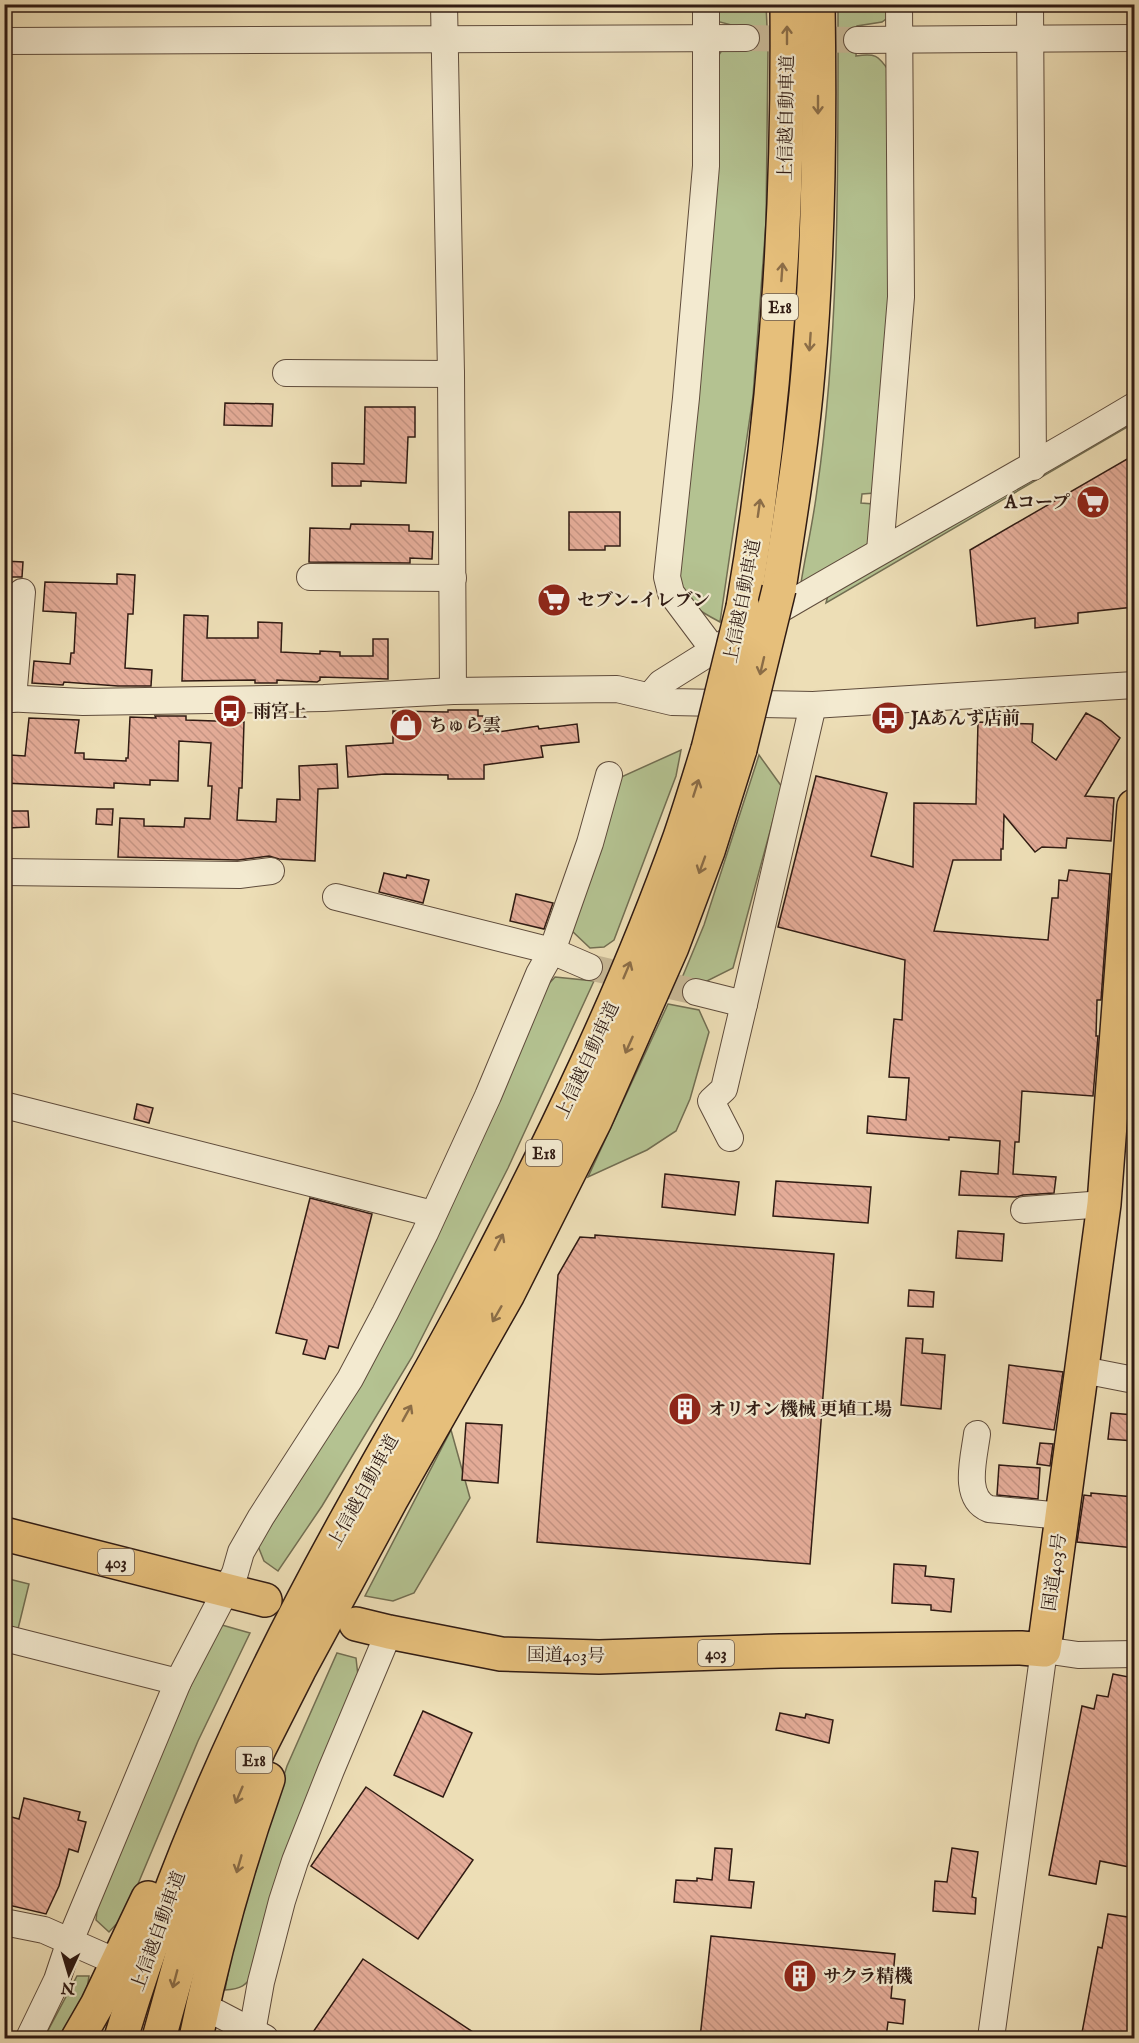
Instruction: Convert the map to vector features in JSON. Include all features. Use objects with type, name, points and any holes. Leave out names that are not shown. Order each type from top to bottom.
[{"type":"highway","name":"上信越自動車道","points":[[121,2038],[154,1936],[223,1766],[264,1679],[337,1537],[476,1288],[568,1104],[609,1015],[680,837],[708,749],[743,607],[765,467],[782,274],[787,147],[787,4]]},
{"type":"highway","name":"上信越自動車道","points":[[159,2038],[184,1948],[208,1874],[259,1749],[391,1500],[508,1294],[595,1121],[672,947],[708,851],[740,749],[779,588],[795,484],[806,395],[815,279],[818,4]]},
{"type":"highway","name":"国道403号","points":[[356,1624],[501,1654],[599,1657],[792,1651],[1021,1648],[1044,1650],[1104,1204],[1134,806]]},
{"type":"highway","points":[[196,2038],[208,1977],[224,1915],[272,1768],[315,1663],[391,1500]]},
{"type":"highway","name":"403","points":[[4,1534],[265,1600]]},
{"type":"highway","points":[[78,2038],[102,1995],[194,1800],[277,1637],[337,1537]]},
{"type":"street","points":[[444,4],[453,691]]},
{"type":"street","points":[[706,4],[706,166],[686,398],[667,577],[670,593],[713,649]]},
{"type":"street","points":[[880,550],[901,297],[899,4]]},
{"type":"street","points":[[1030,4],[1033,467]]},
{"type":"street","points":[[4,41],[746,38]]},
{"type":"street","points":[[857,40],[1134,38]]},
{"type":"street","points":[[286,373],[450,374]]},
{"type":"street","points":[[650,696],[661,683],[713,649],[880,550],[1033,467],[1134,406]]},
{"type":"street","points":[[310,577],[453,578]]},
{"type":"street","points":[[21,592],[9,698],[83,702],[290,698],[453,691],[617,689],[672,702],[813,705],[1134,685]]},
{"type":"street","points":[[730,1138],[711,1101],[724,1089],[813,705]]},
{"type":"street","points":[[29,2038],[57,1980],[70,1941],[178,1682],[235,1574],[241,1552],[350,1379],[385,1313],[488,1096],[539,974],[552,951],[590,843],[609,775]]},
{"type":"street","points":[[4,872],[239,875],[271,871]]},
{"type":"street","points":[[336,897],[552,951],[589,967]]},
{"type":"street","points":[[696,992],[744,1004]]},
{"type":"street","points":[[4,1105],[433,1214]]},
{"type":"street","points":[[1024,1210],[1104,1204]]},
{"type":"street","points":[[1083,1370],[1134,1380]]},
{"type":"street","points":[[976,1434],[972,1490],[982,1506],[989,1509],[1062,1516]]},
{"type":"street","points":[[217,2013],[256,2036],[264,1971],[295,1861],[389,1632]]},
{"type":"street","points":[[4,1638],[178,1682]]},
{"type":"street","points":[[991,2038],[1044,1650],[1078,1655],[1134,1654]]},
{"type":"street","points":[[4,1922],[44,1930],[103,1956]]},
{"type":"green space","points":[[715,5],[766,5],[768,48],[766,222],[753,396],[720,622],[694,606],[679,580],[714,63],[722,50],[747,29],[716,21]]},
{"type":"green space","points":[[838,5],[890,5],[890,16],[882,22],[857,26],[856,56],[876,56],[889,71],[892,282],[875,493],[862,494],[861,503],[874,504],[869,550],[800,589],[825,430],[834,309]]},
{"type":"green space","points":[[1134,412],[1134,423],[826,603],[828,595]]},
{"type":"green space","points":[[681,750],[676,776],[614,940],[604,947],[590,948],[571,930],[619,778]]},
{"type":"green space","points":[[759,755],[782,787],[733,968],[705,982],[682,978],[704,925]]},
{"type":"green space","points":[[555,977],[594,981],[508,1168],[412,1357],[322,1506],[278,1571],[264,1561],[258,1546],[332,1430],[545,988]]},
{"type":"green space","points":[[668,1004],[699,1010],[709,1032],[690,1099],[676,1131],[647,1150],[588,1177]]},
{"type":"green space","points":[[451,1430],[470,1498],[414,1593],[393,1601],[365,1596]]},
{"type":"green space","points":[[5,1578],[29,1584],[17,1633],[5,1630]]},
{"type":"green space","points":[[215,1623],[250,1633],[198,1741],[130,1903],[122,1918],[109,1932],[96,1920],[99,1893]]},
{"type":"green space","points":[[337,1653],[356,1658],[359,1685],[255,1972],[243,1986],[225,1990],[238,1919],[287,1766]]},
{"type":"green space","points":[[77,1976],[89,1976],[85,2001],[63,2038],[44,2038]]},
{"type":"building","points":[[225,403],[273,404],[272,426],[224,425]]},
{"type":"building","points":[[365,407],[415,407],[415,437],[408,437],[406,483],[361,481],[361,486],[332,486],[332,463],[364,464]]},
{"type":"building","name":"Aコープ","points":[[1134,455],[1134,607],[1078,613],[1078,623],[1035,628],[1035,618],[977,626],[970,550]]},
{"type":"building","name":"セブン-イレブン","points":[[569,512],[620,512],[620,546],[605,546],[605,550],[569,550]]},
{"type":"building","points":[[351,524],[409,525],[409,531],[433,532],[432,559],[410,558],[410,563],[309,562],[310,528],[350,529]]},
{"type":"building","points":[[4,561],[23,562],[22,577],[4,577]]},
{"type":"building","points":[[117,574],[135,575],[133,614],[128,614],[125,668],[152,670],[151,686],[64,682],[63,685],[32,683],[34,661],[70,664],[71,653],[74,653],[76,613],[43,611],[45,582],[117,584]]},
{"type":"building","points":[[184,615],[208,616],[207,638],[258,638],[258,622],[282,623],[281,652],[320,654],[320,651],[340,652],[340,656],[373,656],[373,639],[388,639],[388,679],[320,677],[317,682],[277,680],[277,683],[255,683],[255,680],[182,681]]},
{"type":"building","points":[[448,710],[478,710],[478,716],[484,716],[484,734],[538,726],[539,729],[577,724],[579,742],[541,746],[543,757],[484,765],[484,779],[448,779],[448,775],[385,774],[348,777],[346,746],[393,743],[393,711],[448,712]]},
{"type":"building","points":[[1086,713],[1101,721],[1120,738],[1085,796],[1114,798],[1111,841],[1067,838],[1066,848],[1042,847],[1035,852],[1004,815],[1001,860],[953,860],[934,931],[1048,940],[1052,898],[1058,898],[1059,880],[1067,881],[1069,870],[1110,874],[1101,1000],[1097,1000],[1096,1036],[1098,1036],[1093,1096],[1022,1091],[1019,1142],[1015,1142],[1013,1174],[1056,1177],[1054,1193],[1016,1197],[959,1195],[961,1171],[998,1174],[1000,1141],[949,1137],[949,1140],[867,1133],[868,1116],[906,1120],[909,1078],[889,1077],[894,1019],[902,1020],[905,960],[778,927],[816,776],[887,793],[871,856],[913,867],[914,803],[976,804],[978,722],[1033,724],[1032,742],[1056,760]]},
{"type":"building","points":[[155,716],[186,716],[186,720],[244,722],[242,788],[239,788],[237,820],[276,822],[277,799],[300,800],[299,766],[337,764],[338,788],[318,789],[315,861],[279,859],[269,856],[238,860],[118,857],[120,818],[144,819],[144,826],[184,827],[185,818],[210,819],[212,786],[208,786],[211,743],[179,741],[178,781],[150,780],[150,785],[114,783],[114,788],[4,783],[4,761],[9,761],[10,755],[25,756],[29,718],[79,720],[75,753],[84,753],[84,759],[126,761],[130,717],[156,718]]},
{"type":"building","points":[[97,809],[113,809],[112,825],[96,824]]},
{"type":"building","points":[[8,811],[28,811],[29,827],[8,828]]},
{"type":"building","points":[[384,873],[429,880],[423,903],[379,892]]},
{"type":"building","points":[[516,894],[553,903],[544,929],[510,921]]},
{"type":"building","points":[[137,1104],[153,1108],[149,1123],[134,1119]]},
{"type":"building","points":[[665,1174],[739,1182],[735,1215],[662,1207]]},
{"type":"building","points":[[776,1181],[871,1187],[868,1223],[773,1216]]},
{"type":"building","points":[[310,1198],[372,1214],[338,1348],[329,1346],[325,1359],[303,1354],[307,1340],[276,1333]]},
{"type":"building","points":[[958,1231],[1004,1234],[1002,1261],[956,1258]]},
{"type":"building","name":"オリオン機械 更埴工場","points":[[595,1235],[834,1254],[810,1564],[537,1542],[558,1275],[580,1237],[595,1238]]},
{"type":"building","points":[[909,1290],[934,1292],[933,1307],[908,1306]]},
{"type":"building","points":[[906,1338],[923,1339],[922,1353],[945,1355],[941,1409],[901,1405]]},
{"type":"building","points":[[1009,1365],[1063,1372],[1054,1430],[1003,1423]]},
{"type":"building","points":[[1111,1413],[1134,1415],[1134,1441],[1108,1439]]},
{"type":"building","points":[[466,1423],[502,1425],[498,1483],[462,1480]]},
{"type":"building","points":[[1040,1443],[1053,1444],[1050,1466],[1037,1464]]},
{"type":"building","points":[[999,1465],[1040,1468],[1038,1499],[997,1495]]},
{"type":"building","points":[[1091,1493],[1134,1497],[1134,1548],[1077,1542],[1084,1495],[1091,1496]]},
{"type":"building","points":[[894,1564],[926,1566],[925,1576],[954,1579],[951,1612],[931,1610],[931,1605],[892,1603]]},
{"type":"building","points":[[1113,1674],[1134,1678],[1134,1868],[1100,1861],[1096,1884],[1049,1875],[1082,1706],[1094,1709],[1097,1695],[1108,1697]]},
{"type":"building","points":[[423,1711],[472,1733],[443,1797],[394,1775]]},
{"type":"building","points":[[780,1713],[805,1718],[806,1714],[833,1720],[829,1743],[776,1730]]},
{"type":"building","points":[[366,1787],[473,1860],[418,1939],[311,1866]]},
{"type":"building","points":[[24,1798],[80,1812],[78,1820],[86,1822],[78,1852],[69,1849],[59,1886],[46,1914],[4,1904],[4,1815],[19,1819]]},
{"type":"building","points":[[715,1848],[732,1849],[729,1880],[754,1882],[751,1908],[674,1902],[676,1880],[697,1881],[697,1878],[712,1880]]},
{"type":"building","points":[[952,1848],[978,1852],[972,1897],[976,1898],[975,1914],[933,1911],[935,1881],[947,1882]]},
{"type":"building","points":[[1108,1914],[1134,1918],[1134,2038],[1081,2038],[1098,1947],[1102,1948]]},
{"type":"building","name":"サクラ精機","points":[[711,1936],[895,1954],[891,1998],[905,2000],[903,2024],[888,2022],[886,2038],[700,2038]]},
{"type":"building","points":[[363,1959],[482,2038],[309,2038]]},
{"type":"tunnel","points":[[746,38],[857,40]]},
{"type":"tunnel","points":[[589,967],[696,992]]},
{"type":"place","name":"Aコープ","points":[[1093,502]]},
{"type":"place","name":"セブン-イレブン","points":[[554,600]]},
{"type":"place","name":"雨宮上","points":[[230,711]]},
{"type":"place","name":"JAあんず店前","points":[[888,718]]},
{"type":"place","name":"ちゅら雲","points":[[406,725]]},
{"type":"place","name":"オリオン機械 更埴工場","points":[[685,1409]]},
{"type":"place","name":"サクラ精機","points":[[800,1976]]}]
